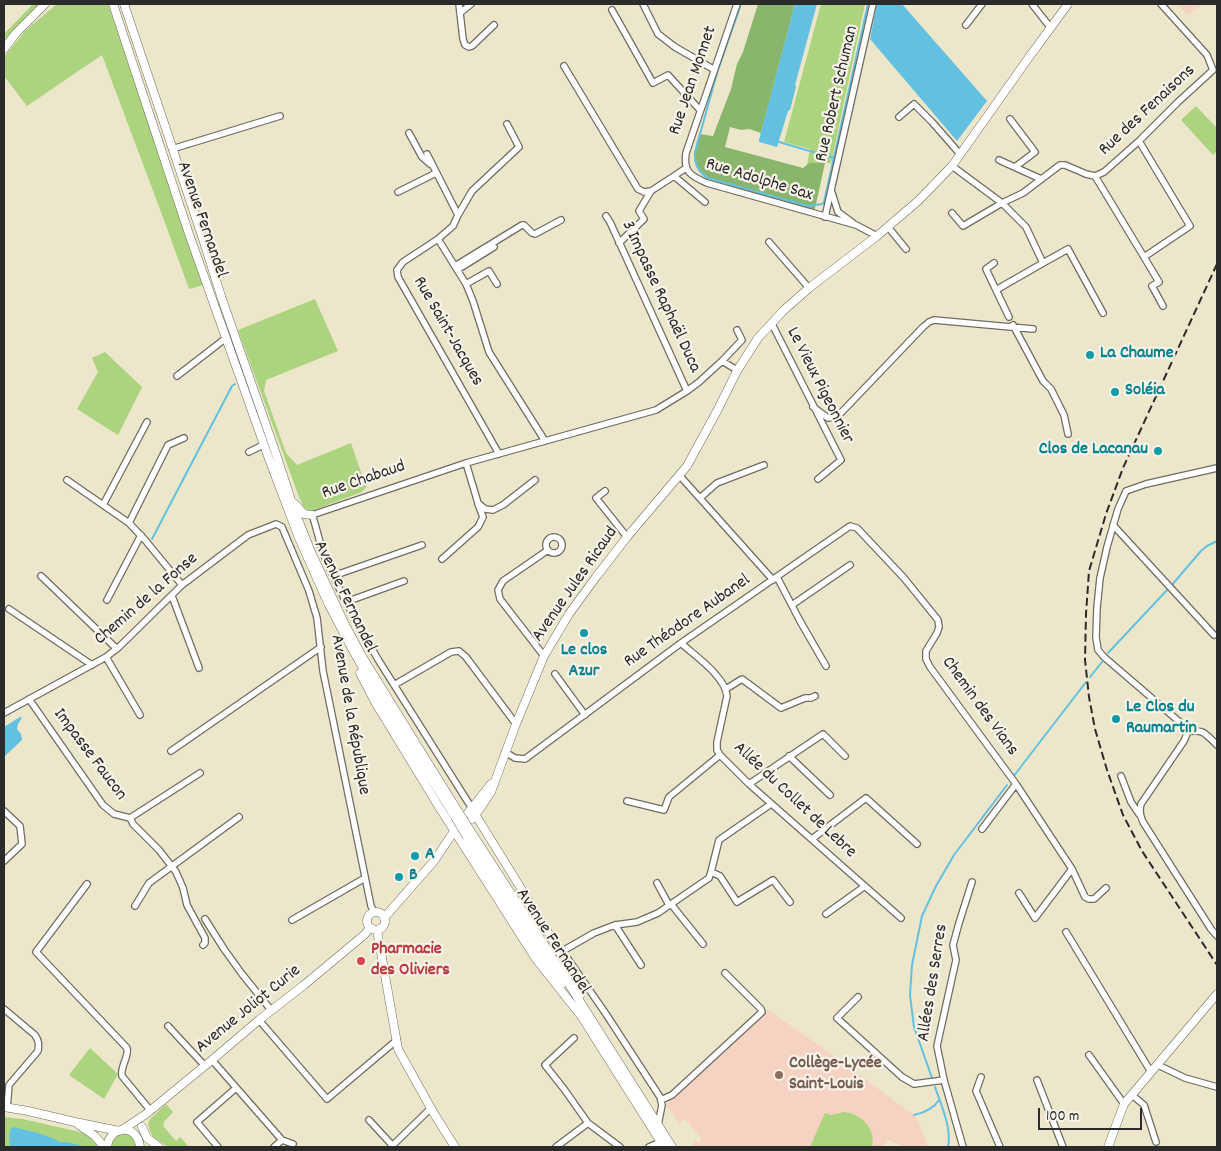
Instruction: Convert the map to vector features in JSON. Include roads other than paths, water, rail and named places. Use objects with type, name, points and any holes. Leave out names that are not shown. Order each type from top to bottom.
[{"type":"main road","points":[[4,49],[16,33],[45,4]]},
{"type":"main road","points":[[35,14],[51,4]]},
{"type":"main road","name":"Avenue Fernandel","points":[[113,4],[174,189],[263,445],[299,538],[328,603],[372,684],[457,815]]},
{"type":"main road","name":"Avenue Fernandel","points":[[124,4],[289,495],[311,552],[345,625],[457,815],[461,832],[582,1016],[664,1146]]},
{"type":"main road","name":"Avenue Jules Ricaud","points":[[472,814],[491,792],[544,656],[569,614],[627,537],[687,466],[737,370],[758,338],[784,310],[809,288],[888,228],[918,202],[952,166],[1068,4]]},
{"type":"main road","points":[[289,495],[302,512],[312,515]]},
{"type":"main road","points":[[328,603],[375,702],[461,832],[439,854],[384,918]]},
{"type":"main road","points":[[472,814],[520,886],[559,953],[610,1048]]},
{"type":"main road","name":"Avenue Fernandel","points":[[461,832],[610,1048],[672,1147]]},
{"type":"main road","points":[[374,912],[380,913],[384,918],[384,924],[380,929],[373,929],[368,926],[368,916],[374,912]]},
{"type":"main road","points":[[373,929],[398,1049],[455,1147]]},
{"type":"main road","name":"Avenue Joliot Curie","points":[[120,1130],[148,1112],[271,1010],[373,929]]},
{"type":"main road","points":[[1108,1147],[1124,1104],[1217,994]]},
{"type":"main road","points":[[5,1108],[131,1132],[139,1143],[157,1147]]},
{"type":"main road","points":[[139,1143],[142,1126],[148,1112]]},
{"type":"main road","points":[[75,1122],[95,1136],[105,1147],[111,1135],[120,1130]]},
{"type":"main road","points":[[142,1126],[147,1138],[157,1147]]},
{"type":"street","points":[[459,4],[465,45],[472,46],[494,24]]},
{"type":"street","points":[[460,13],[471,4]]},
{"type":"street","points":[[643,4],[658,34],[675,47],[714,69]]},
{"type":"street","name":"Rue Jean Monnet","points":[[686,168],[684,162],[686,153],[737,4]]},
{"type":"street","name":"Rue Robert Schuman","points":[[828,218],[831,191],[873,4]]},
{"type":"street","points":[[966,25],[982,4]]},
{"type":"street","points":[[1032,4],[1050,27]]},
{"type":"street","name":"Rue des Fenaisons","points":[[952,213],[964,226],[1002,203],[1023,193],[1060,165],[1095,176],[1104,172],[1178,102],[1215,73],[1207,55],[1161,4]]},
{"type":"street","points":[[612,10],[652,82],[668,75],[700,110]]},
{"type":"street","points":[[564,66],[638,189],[644,192],[651,192]]},
{"type":"street","points":[[899,117],[914,104],[960,154]]},
{"type":"street","points":[[172,149],[280,116]]},
{"type":"street","points":[[1010,119],[1035,152],[1015,167]]},
{"type":"street","name":"Rue Saint-Jacques","points":[[499,454],[398,277],[397,270],[402,262],[438,239],[453,226],[472,191],[519,147],[507,124]]},
{"type":"street","points":[[409,133],[422,157],[435,170]]},
{"type":"street","points":[[1138,141],[1190,226],[1144,256]]},
{"type":"street","points":[[428,154],[458,215]]},
{"type":"street","points":[[999,160],[1041,179]]},
{"type":"street","points":[[952,166],[1002,203],[1026,227],[1043,263]]},
{"type":"street","name":"Rue Adolphe Sax","points":[[705,202],[674,176],[686,168],[693,176],[707,183],[856,225],[877,236]]},
{"type":"street","points":[[398,192],[435,170]]},
{"type":"street","points":[[619,243],[644,219],[640,211],[651,192],[674,176]]},
{"type":"street","points":[[1095,176],[1159,282],[1152,286],[1163,306]]},
{"type":"street","points":[[831,191],[838,212],[856,225]]},
{"type":"street","points":[[828,218],[838,212]]},
{"type":"street","name":"3 Impasse Raphaël Duca","points":[[606,216],[687,391]]},
{"type":"street","points":[[456,268],[524,225],[535,234],[561,220]]},
{"type":"street","points":[[888,228],[906,249]]},
{"type":"street","points":[[438,239],[466,284],[489,352],[545,441]]},
{"type":"street","points":[[769,242],[809,288]]},
{"type":"street","points":[[456,268],[494,247]]},
{"type":"street","points":[[996,290],[1068,249],[1104,313]]},
{"type":"street","points":[[994,263],[986,269],[1009,316]]},
{"type":"street","points":[[466,284],[489,271],[496,284]]},
{"type":"street","points":[[814,407],[828,418],[838,416],[918,332],[934,320],[1013,325],[1033,329]]},
{"type":"street","name":"Le Vieux Pigeonnier","points":[[772,324],[841,460],[818,479]]},
{"type":"street","points":[[1013,325],[1043,381],[1051,389],[1064,415],[1068,434]]},
{"type":"street","name":"Rue Chabaud","points":[[472,814],[394,685],[378,662],[333,576],[312,515],[466,463],[656,410],[699,382],[722,360],[742,340],[737,330]]},
{"type":"street","points":[[177,376],[226,338]]},
{"type":"street","points":[[722,360],[737,370]]},
{"type":"street","points":[[103,505],[147,422]]},
{"type":"street","points":[[129,523],[168,445],[184,438]]},
{"type":"street","points":[[249,452],[263,445]]},
{"type":"street","points":[[442,559],[478,527],[483,517],[466,463]]},
{"type":"street","points":[[700,498],[717,483],[764,465]]},
{"type":"street","points":[[1140,816],[1139,809],[1141,804],[1181,747],[1186,729],[1098,650],[1096,637],[1097,608],[1100,578],[1105,555],[1120,502],[1126,491],[1146,484],[1217,468]]},
{"type":"street","name":"Rue Théodore Aubanel","points":[[505,752],[515,758],[525,759],[681,643],[775,578],[680,476]]},
{"type":"street","points":[[67,480],[129,523],[182,585]]},
{"type":"street","points":[[478,503],[485,509],[494,510],[535,480]]},
{"type":"street","points":[[605,490],[596,498],[627,537]]},
{"type":"street","name":"Chemin de la Fonse","points":[[4,713],[92,665],[117,649],[182,585],[248,535],[276,524],[282,527]]},
{"type":"street","points":[[1113,524],[1214,635]]},
{"type":"street","name":"Chemin des Vians","points":[[775,578],[850,526],[856,528],[904,578],[938,620],[939,627],[937,633],[926,651],[926,659],[930,667],[1016,784],[1072,869],[1085,897],[1094,900],[1106,888]]},
{"type":"street","name":"Avenue de la République","points":[[282,527],[309,591],[317,618],[323,671],[365,878],[374,912]]},
{"type":"street","points":[[107,600],[141,535]]},
{"type":"street","points":[[333,576],[422,545]]},
{"type":"street","points":[[544,656],[500,599],[498,590],[503,581],[548,550]]},
{"type":"street","points":[[792,605],[850,565]]},
{"type":"street","points":[[41,576],[117,649]]},
{"type":"street","points":[[775,578],[826,666]]},
{"type":"street","points":[[346,602],[404,581]]},
{"type":"street","points":[[172,596],[199,668]]},
{"type":"street","points":[[9,609],[92,665]]},
{"type":"street","points":[[681,643],[718,676],[726,689],[742,680],[780,708],[805,698],[816,696]]},
{"type":"street","points":[[171,752],[321,647]]},
{"type":"street","points":[[394,685],[451,652],[459,652],[466,657],[516,724]]},
{"type":"street","points":[[106,657],[140,715]]},
{"type":"street","points":[[555,674],[585,715]]},
{"type":"street","name":"Allée du Collet de Lebre","points":[[726,689],[727,696],[717,742],[717,750],[720,755],[771,804],[901,918]]},
{"type":"street","name":"Impasse Faucon","points":[[29,700],[104,805],[114,814],[130,818],[133,824],[172,865],[180,879],[187,905],[205,938],[203,945]]},
{"type":"street","points":[[1186,732],[1202,731],[1217,745]]},
{"type":"street","points":[[749,784],[823,734],[845,756]]},
{"type":"street","points":[[627,801],[664,810],[668,797],[720,755]]},
{"type":"street","points":[[789,756],[830,795]]},
{"type":"street","points":[[130,818],[200,773]]},
{"type":"street","points":[[1121,776],[1131,802],[1211,930],[1217,936]]},
{"type":"street","points":[[982,829],[1016,784]]},
{"type":"street","points":[[812,840],[866,798],[917,844]]},
{"type":"street","points":[[559,953],[615,925],[637,922],[658,913],[710,878],[718,840],[771,804]]},
{"type":"street","points":[[4,811],[20,826],[22,844],[4,861]]},
{"type":"street","points":[[136,906],[149,883],[239,817]]},
{"type":"street","points":[[1018,893],[1035,918],[1072,869]]},
{"type":"street","points":[[711,872],[720,876],[737,902],[773,880],[790,902]]},
{"type":"street","points":[[292,920],[365,878]]},
{"type":"street","name":"Allées des Serres","points":[[963,1147],[944,1080],[937,1046],[956,960],[953,945],[972,882]]},
{"type":"street","points":[[657,883],[670,904],[703,944]]},
{"type":"street","points":[[87,884],[36,952],[127,1048],[128,1052],[121,1070],[122,1076],[148,1112]]},
{"type":"street","points":[[826,914],[865,886]]},
{"type":"street","points":[[205,919],[224,950],[271,1010]]},
{"type":"street","points":[[615,925],[641,965]]},
{"type":"street","points":[[1066,932],[1151,1072]]},
{"type":"street","points":[[559,953],[568,958],[661,1100],[662,1110],[658,1125]]},
{"type":"street","points":[[661,1100],[672,1095],[762,1012],[725,973]]},
{"type":"street","points":[[858,997],[837,1018],[902,1077],[914,1084],[944,1080]]},
{"type":"street","points":[[4,1009],[35,1035],[39,1044],[38,1051],[9,1085],[5,1108]]},
{"type":"street","points":[[259,1020],[327,1099],[397,1040]]},
{"type":"street","points":[[168,1026],[205,1066]]},
{"type":"street","points":[[574,1038],[545,1065],[588,1123],[620,1147]]},
{"type":"street","points":[[1089,1054],[1124,1104]]},
{"type":"street","points":[[212,1060],[282,1140],[293,1144]]},
{"type":"street","points":[[1158,1065],[1185,1078],[1217,1087]]},
{"type":"street","points":[[981,1077],[976,1091],[1000,1147]]},
{"type":"street","points":[[1037,1080],[1063,1147]]},
{"type":"street","points":[[218,1147],[197,1122],[236,1088]]},
{"type":"street","points":[[1132,1094],[1144,1105],[1156,1142]]},
{"type":"street","points":[[369,1120],[392,1146],[431,1108]]},
{"type":"street","points":[[556,1147],[588,1123]]},
{"type":"street","points":[[274,1147],[282,1140]]},
{"type":"street","points":[[649,1147],[656,1144],[664,1146]]},
{"type":"water","points":[[795,4],[817,4],[790,110],[788,111],[777,147],[759,142],[759,140]]},
{"type":"water","points":[[877,4],[902,4],[987,101],[957,141],[870,39]]},
{"type":"water","points":[[20,717],[22,718],[17,729],[21,734],[22,740],[4,757],[4,727]]},
{"type":"water","points":[[13,1127],[38,1133],[59,1142],[87,1147],[10,1147],[9,1134]]},
{"type":"waterway","points":[[741,4],[717,73],[695,152],[696,164],[699,170],[708,178],[808,206],[824,202],[868,4]]},
{"type":"waterway","points":[[779,142],[834,158]]},
{"type":"waterway","points":[[152,539],[232,386],[235,384]]},
{"type":"waterway","points":[[1171,586],[1201,551],[1217,541]]},
{"type":"waterway","points":[[1108,653],[1168,589]]},
{"type":"waterway","points":[[1090,677],[1102,662]]},
{"type":"waterway","points":[[1013,777],[1086,682]]},
{"type":"waterway","points":[[932,1078],[914,1027],[910,995],[912,965],[922,916],[936,886],[954,855],[1007,785]]},
{"type":"waterway","points":[[935,1087],[947,1124],[948,1147]]},
{"type":"waterway","points":[[914,1115],[928,1110],[939,1100]]},
{"type":"railway","points":[[1217,264],[1123,468],[1106,514],[1089,571],[1085,660],[1095,729],[1123,815],[1142,851],[1217,965]]},
{"type":"place","name":"La Chaume","points":[[1090,355]]},
{"type":"place","name":"Soléia","points":[[1115,392]]},
{"type":"place","name":"Clos de Lacanau","points":[[1158,451]]},
{"type":"place","name":"Le clos Azur","points":[[584,633]]},
{"type":"place","name":"Le Clos du Raumartin","points":[[1116,719]]},
{"type":"place","name":"A","points":[[415,856]]},
{"type":"place","name":"B","points":[[399,877]]},
{"type":"place","name":"Pharmacie des Oliviers","points":[[361,961]]},
{"type":"place","name":"Collège-Lycée Saint-Louis","points":[[779,1075]]}]
